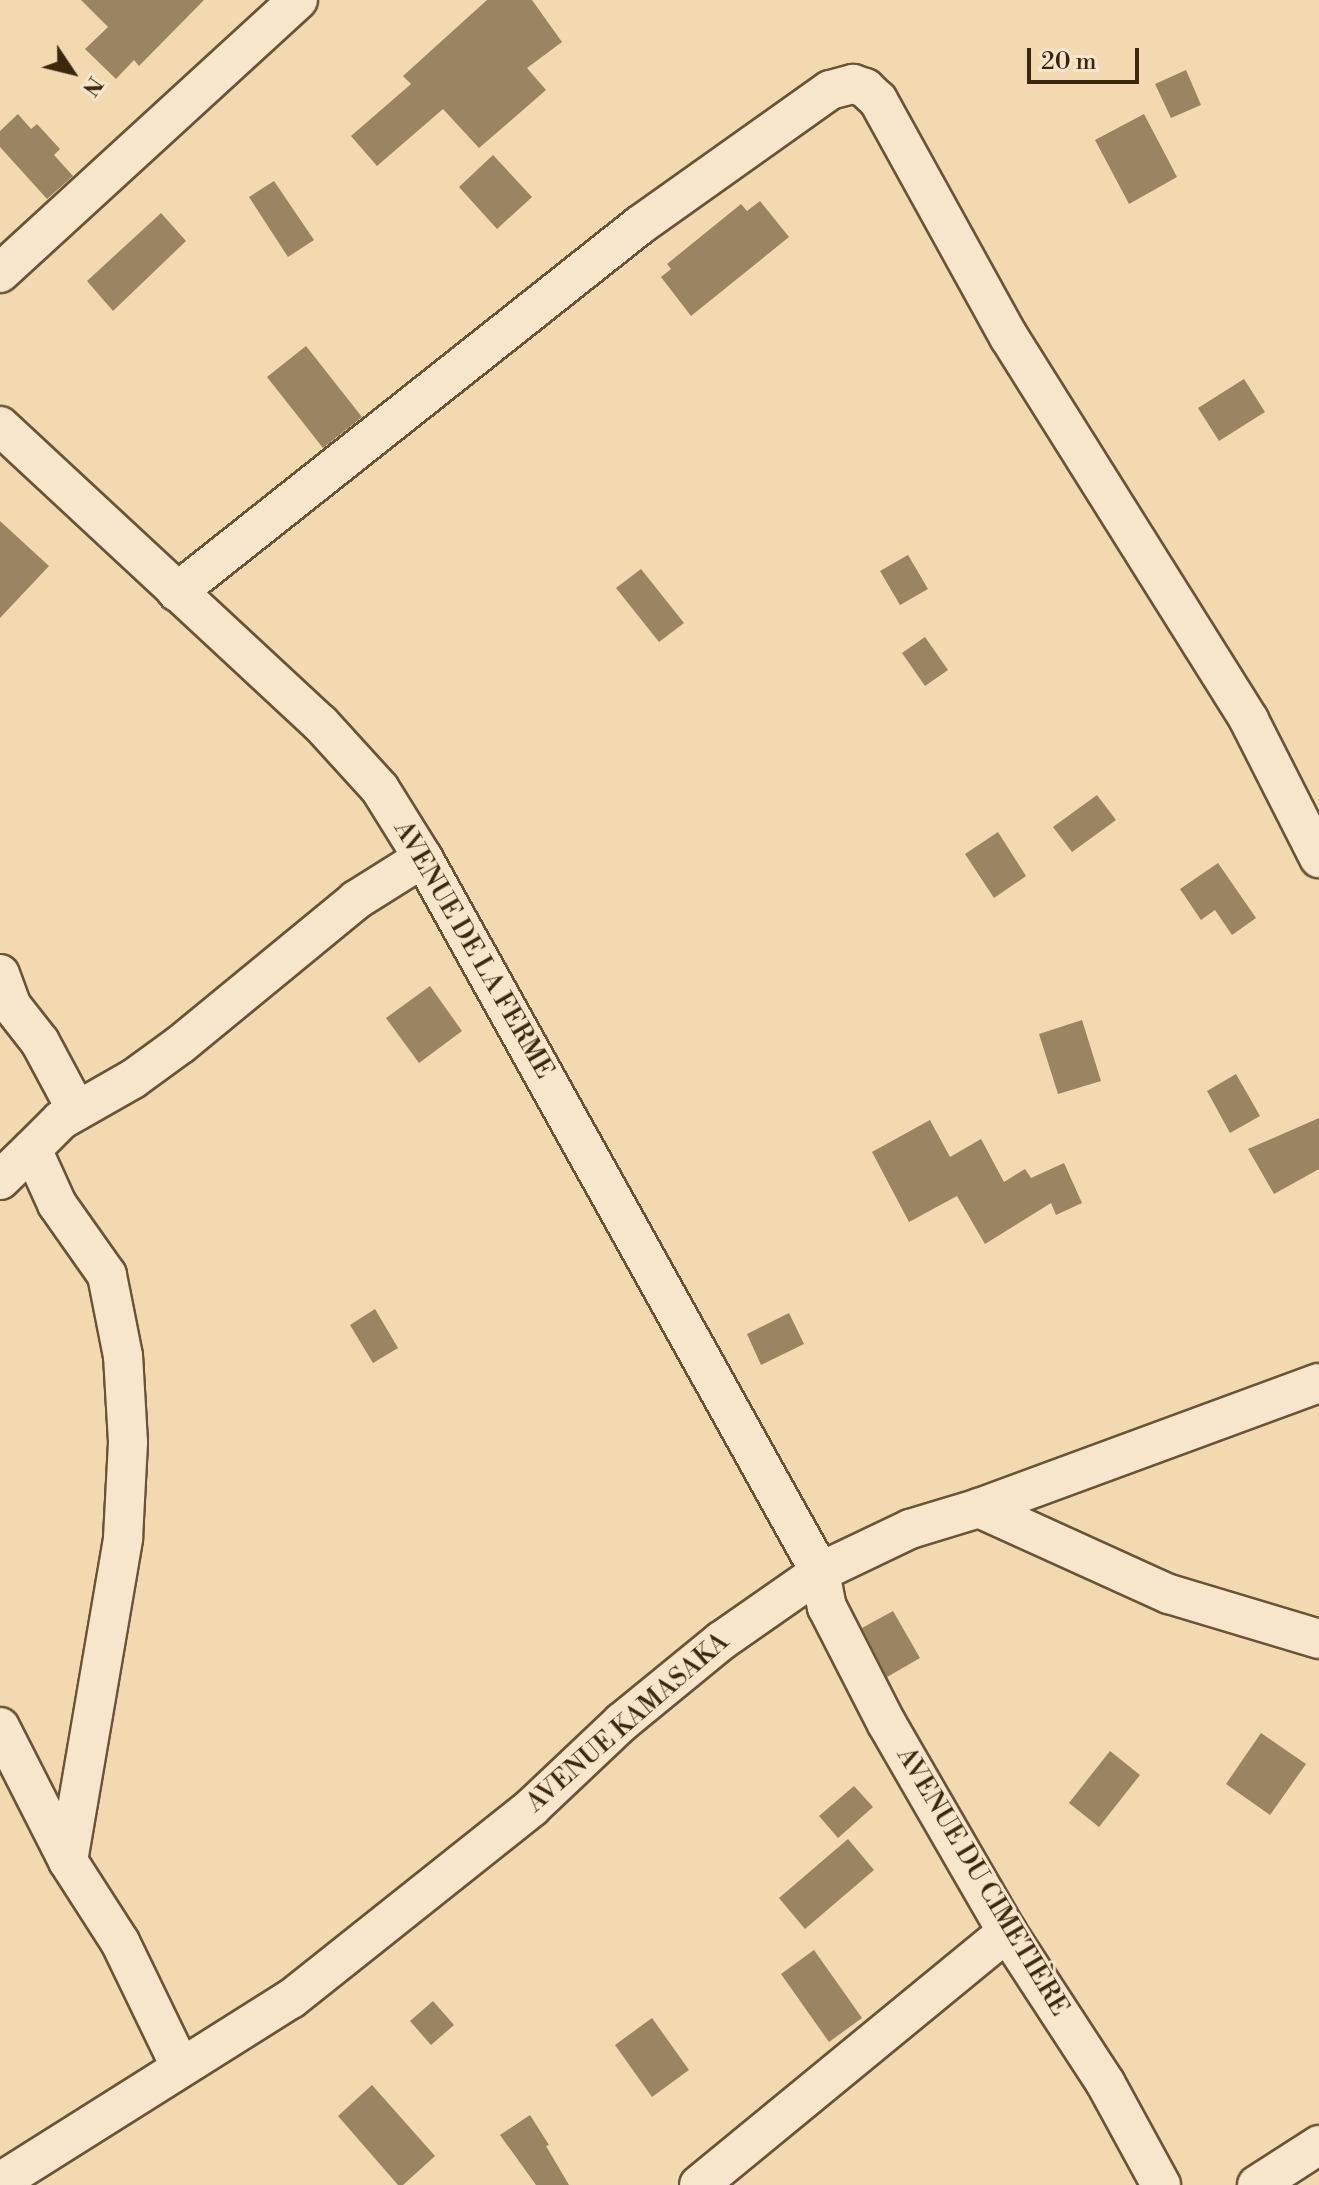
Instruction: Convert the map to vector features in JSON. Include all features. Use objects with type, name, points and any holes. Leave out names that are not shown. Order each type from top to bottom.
[{"type":"street","points":[[0,273],[298,0]]},
{"type":"street","points":[[177,592],[640,225],[830,90],[853,84],[865,88],[878,100],[1009,337],[1249,720],[1319,858]]},
{"type":"street","name":"AVENUE DE LA FERME","points":[[0,426],[320,723],[380,789],[423,858],[820,1572]]},
{"type":"street","points":[[0,1180],[61,1120],[133,1079],[356,900],[423,858]]},
{"type":"street","points":[[0,974],[11,1005],[40,1042],[77,1111]]},
{"type":"street","points":[[32,1149],[57,1204],[107,1275],[119,1319],[126,1411],[123,1538],[68,1861]]},
{"type":"street","name":"AVENUE KAMASAKA","points":[[0,2182],[291,1999],[532,1807],[622,1722],[721,1641],[820,1572],[910,1529],[979,1508],[1319,1383]]},
{"type":"street","points":[[979,1508],[1169,1594],[1319,1639]]},
{"type":"street","name":"AVENUE DU CIMETIÈRE","points":[[820,1572],[827,1607],[859,1671],[1007,1932],[1106,2084],[1161,2185]]},
{"type":"street","points":[[0,1727],[68,1861],[120,1942],[180,2066]]},
{"type":"street","points":[[699,2185],[1007,1932]]},
{"type":"street","points":[[1257,2185],[1319,2145]]},
{"type":"building","points":[[81,0],[204,0],[139,66],[134,60],[116,79],[85,49],[108,27]]},
{"type":"building","points":[[487,0],[532,0],[562,42],[527,68],[546,90],[479,148],[443,109],[377,166],[351,136],[411,84],[403,76]]},
{"type":"building","points":[[1186,70],[1201,105],[1171,118],[1155,84]]},
{"type":"building","points":[[18,114],[31,129],[37,124],[60,149],[54,155],[73,176],[47,199],[0,147],[0,131]]},
{"type":"building","points":[[1144,114],[1177,177],[1129,204],[1095,140]]},
{"type":"building","points":[[493,155],[532,197],[497,229],[459,187]]},
{"type":"building","points":[[274,181],[314,240],[288,257],[249,197]]},
{"type":"building","points":[[760,201],[789,237],[691,316],[661,277],[671,269],[667,264],[741,204],[747,211]]},
{"type":"building","points":[[161,213],[186,241],[113,311],[87,281]]},
{"type":"building","points":[[306,346],[362,417],[323,448],[267,377]]},
{"type":"building","points":[[1244,379],[1265,412],[1219,441],[1198,408]]},
{"type":"building","points":[[0,521],[49,566],[0,618]]},
{"type":"building","points":[[908,555],[928,589],[900,605],[880,571]]},
{"type":"building","points":[[641,569],[684,623],[659,642],[616,588]]},
{"type":"building","points":[[925,637],[948,670],[925,686],[902,653]]},
{"type":"building","points":[[1097,795],[1116,820],[1072,852],[1053,827]]},
{"type":"building","points":[[998,832],[1026,876],[994,898],[965,854]]},
{"type":"building","points":[[1218,863],[1256,918],[1232,935],[1215,910],[1201,920],[1180,889]]},
{"type":"building","points":[[430,986],[462,1031],[419,1063],[386,1018]]},
{"type":"building","points":[[1082,1020],[1101,1081],[1058,1094],[1039,1034]]},
{"type":"building","points":[[1236,1074],[1260,1116],[1230,1133],[1207,1091]]},
{"type":"building","points":[[1319,1118],[1319,1169],[1274,1194],[1248,1149]]},
{"type":"building","points":[[930,1120],[950,1157],[981,1139],[1004,1182],[1025,1169],[1031,1178],[1064,1163],[1082,1203],[1056,1215],[1051,1203],[985,1244],[957,1196],[909,1222],[872,1152]]},
{"type":"building","points":[[375,1309],[398,1348],[373,1363],[350,1325]]},
{"type":"building","points":[[789,1313],[804,1344],[761,1365],[747,1334]]},
{"type":"building","points":[[893,1611],[920,1658],[887,1677],[862,1628]]},
{"type":"building","points":[[1261,1733],[1306,1764],[1270,1815],[1226,1784]]},
{"type":"building","points":[[1110,1751],[1140,1775],[1099,1827],[1069,1803]]},
{"type":"building","points":[[854,1786],[873,1807],[838,1838],[819,1816]]},
{"type":"building","points":[[848,1839],[874,1870],[805,1929],[779,1898]]},
{"type":"building","points":[[814,1950],[862,2018],[829,2042],[781,1974]]},
{"type":"building","points":[[433,2001],[454,2025],[431,2045],[410,2021]]},
{"type":"building","points":[[652,2018],[689,2070],[652,2097],[615,2045]]},
{"type":"building","points":[[372,2085],[435,2156],[403,2185],[398,2185],[338,2116]]},
{"type":"building","points":[[530,2115],[569,2185],[536,2185],[500,2135]]}]
